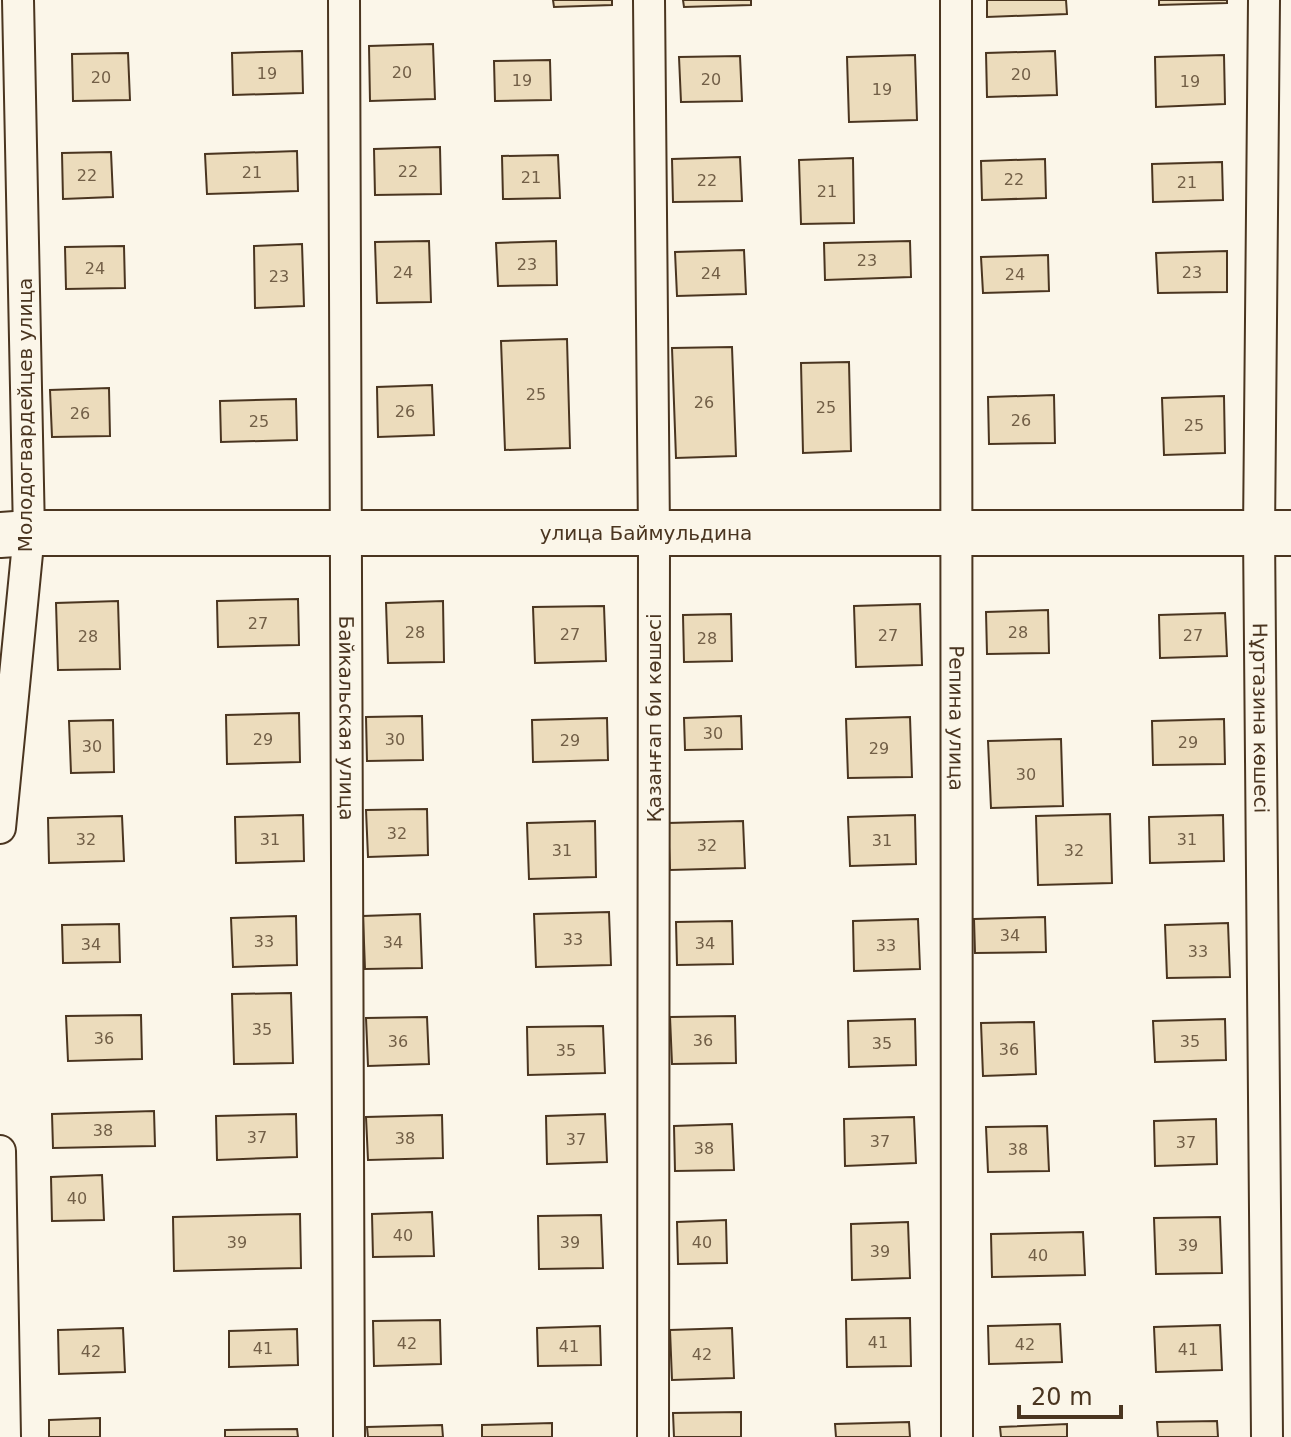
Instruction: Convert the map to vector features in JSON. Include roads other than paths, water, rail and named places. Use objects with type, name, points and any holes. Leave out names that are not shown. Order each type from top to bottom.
[{"type":"street","name":"Молодогвардейцев улица","points":[[0,828],[15,534],[18,0]]},
{"type":"street","name":"Байкальская улица","points":[[344,0],[349,1437]]},
{"type":"street","name":"Қазанғап би көшесі","points":[[649,0],[654,533],[653,1437]]},
{"type":"street","name":"Репина улица","points":[[956,0],[957,1437]]},
{"type":"street","name":"Нұртазина көшесі","points":[[1264,0],[1275,533],[1267,1437]]},
{"type":"street","name":"улица Баймульдина","points":[[15,534],[1275,533]]},
{"type":"street","points":[[0,1151],[5,1437]]}]
